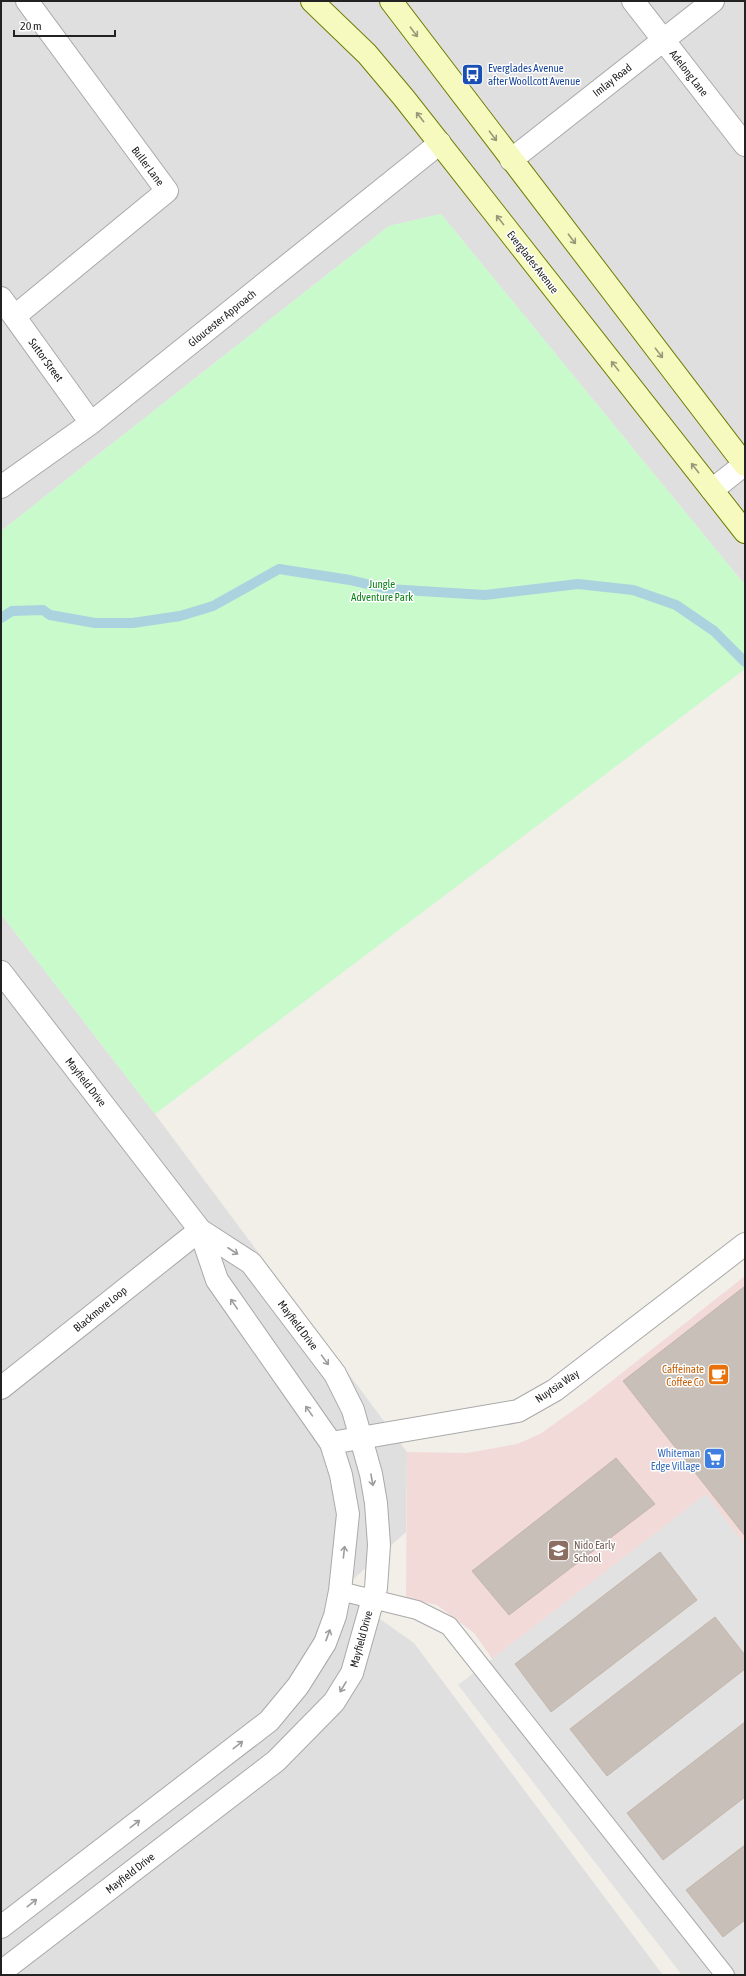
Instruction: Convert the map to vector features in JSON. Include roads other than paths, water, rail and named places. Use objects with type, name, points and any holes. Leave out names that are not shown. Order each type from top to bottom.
[{"type":"main road","name":"Everglades Avenue","points":[[312,1],[323,14],[344,30],[367,54],[440,144],[745,532]]},
{"type":"main road","points":[[391,1],[511,160],[745,464]]},
{"type":"street","name":"Buller Lane","points":[[15,316],[167,191],[27,1]]},
{"type":"street","name":"Adelong Lane","points":[[633,1],[745,145]]},
{"type":"street","name":"Imlay Road","points":[[511,160],[713,1]]},
{"type":"street","name":"Gloucester Approach","points":[[1,487],[91,423],[440,144]]},
{"type":"street","name":"Suttor Street","points":[[1,298],[91,423]]},
{"type":"street","points":[[712,490],[745,464]]},
{"type":"street","name":"Mayfield Drive","points":[[1,972],[200,1230],[217,1280],[331,1443],[341,1475],[348,1514],[340,1591],[335,1616],[325,1643],[298,1686],[269,1721],[1,1927]]},
{"type":"street","name":"Mayfield Drive","points":[[1,1972],[276,1761],[334,1702],[352,1673],[376,1588],[379,1538],[376,1503],[371,1474],[352,1410],[335,1374],[251,1263],[200,1230]]},
{"type":"street","name":"Blackmore Loop","points":[[1,1388],[200,1230]]},
{"type":"street","name":"Nuytsia Way","points":[[331,1443],[518,1411],[555,1390],[745,1244]]},
{"type":"lane","points":[[340,1591],[417,1610],[449,1626],[725,1975]]},
{"type":"waterway","points":[[1,618],[12,611],[43,610],[50,615],[95,623],[133,623],[180,616],[213,606],[279,569],[350,580],[388,589],[485,595],[578,584],[633,590],[676,605],[714,631],[745,662]]},
{"type":"place","name":"Everglades Avenue after Woollcott Avenue","points":[[473,74]]},
{"type":"place","name":"Caffeinate Coffee Co","points":[[719,1375]]},
{"type":"place","name":"Whiteman Edge Village","points":[[715,1459]]},
{"type":"place","name":"Nido Early School","points":[[558,1551]]},
{"type":"park label","name":"Jungle Adventure Park","points":[[382,590]]}]
